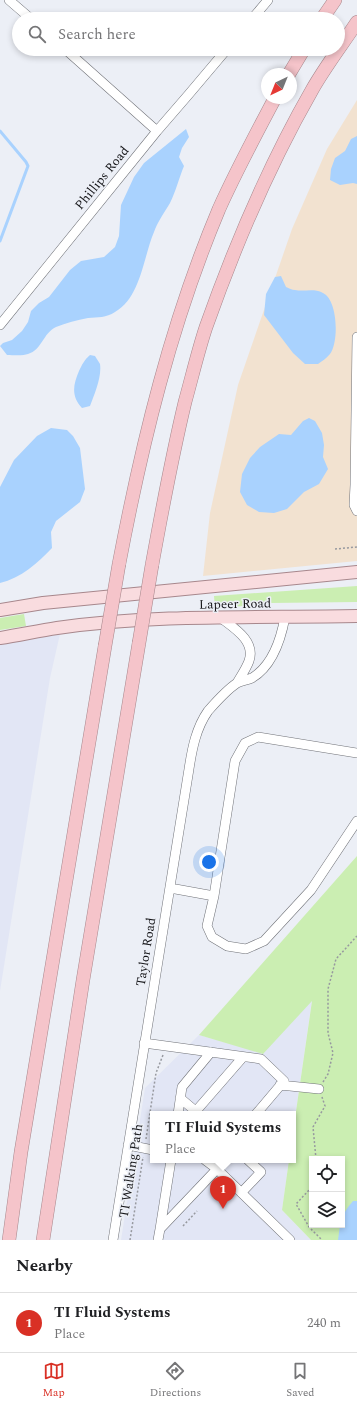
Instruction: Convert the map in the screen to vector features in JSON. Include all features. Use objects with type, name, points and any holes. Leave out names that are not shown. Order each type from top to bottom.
[{"type":"highway","points":[[327,12],[335,0]]},
{"type":"highway","points":[[345,40],[357,22]]},
{"type":"highway","points":[[293,68],[300,56]]},
{"type":"highway","points":[[43,1240],[53,1185],[83,980],[152,565],[174,448],[192,375],[209,320],[244,227],[280,150],[312,89],[334,56]]},
{"type":"highway","points":[[9,1240],[21,1152],[105,646],[133,492],[154,402],[172,337],[219,209],[272,104]]},
{"type":"main road","name":"Lapeer Road","points":[[0,610],[43,604],[357,572]]},
{"type":"main road","name":"Lapeer Road","points":[[0,638],[57,628],[114,622],[221,618],[357,616]]},
{"type":"street","points":[[9,0],[23,12]]},
{"type":"street","points":[[258,12],[268,0]]},
{"type":"street","points":[[73,56],[157,131]]},
{"type":"street","name":"Phillips Road","points":[[0,325],[157,131],[221,56]]},
{"type":"street","points":[[357,337],[356,486],[354,505],[357,510]]},
{"type":"street","name":"Taylor Road","points":[[237,684],[252,678],[269,660],[278,642],[286,617]]},
{"type":"street","name":"Taylor Road","points":[[112,1240],[190,762],[197,732],[209,710],[237,684],[249,660],[249,647],[245,638],[221,618]]},
{"type":"street","points":[[357,753],[258,736],[244,743],[235,761],[214,896],[207,926],[212,937],[227,946],[246,949],[264,941],[311,890],[357,821]]},
{"type":"street","points":[[170,888],[214,896]]},
{"type":"street","points":[[144,1043],[261,1060],[284,1081],[258,1111]]},
{"type":"street","points":[[178,1111],[182,1087],[211,1052]]},
{"type":"street","points":[[200,1111],[243,1057]]},
{"type":"street","points":[[280,1085],[320,1089]]},
{"type":"street","points":[[180,1098],[196,1111]]},
{"type":"street","points":[[128,1145],[149,1149]]},
{"type":"street","points":[[158,1240],[171,1163]]},
{"type":"street","points":[[209,1163],[218,1169],[290,1240]]},
{"type":"street","points":[[242,1192],[261,1172],[251,1163]]},
{"type":"street","points":[[160,1230],[218,1169]]},
{"type":"path","points":[[335,549],[357,547]]},
{"type":"path","points":[[316,1156],[313,1127],[324,1106],[320,1089],[328,1074],[333,1053],[328,1033],[328,989],[336,959],[357,936]]},
{"type":"path","name":"TI Walking Path","points":[[151,1111],[156,1073],[166,1046]]},
{"type":"path","name":"TI Walking Path","points":[[130,1240],[149,1149],[150,1127]]},
{"type":"path","points":[[309,1190],[296,1204],[309,1227],[322,1240]]},
{"type":"path","points":[[183,1226],[197,1211]]},
{"type":"shaded area","points":[[357,100],[357,561],[203,576],[210,513],[238,385],[292,229],[327,149]]},
{"type":"shaded area","points":[[60,634],[50,678],[0,991],[0,644]]},
{"type":"shaded area","points":[[312,1000],[296,1111],[150,1111],[150,1163],[289,1163],[282,1210],[311,1240],[121,1240],[145,1088],[199,1035],[263,1053]]},
{"type":"green space","points":[[357,586],[357,602],[270,603],[215,609],[214,596]]},
{"type":"green space","points":[[24,614],[26,626],[0,630],[0,618]]},
{"type":"green space","points":[[357,856],[357,1240],[311,1240],[282,1210],[289,1163],[296,1163],[296,1111],[312,1001],[263,1054],[199,1035]]},
{"type":"water","points":[[186,129],[189,137],[182,148],[179,157],[184,166],[170,203],[159,221],[150,242],[140,276],[131,297],[124,305],[108,315],[88,318],[56,327],[48,333],[33,352],[23,355],[7,355],[0,346],[3,343],[12,340],[22,331],[28,322],[31,311],[39,303],[49,297],[70,270],[81,261],[104,257],[115,247],[119,236],[121,205],[134,177],[144,163]]},
{"type":"water","points":[[357,136],[357,184],[353,183],[340,185],[330,180],[331,169],[335,158],[345,151],[351,139]]},
{"type":"water","points":[[281,276],[286,287],[294,290],[313,290],[323,293],[328,297],[332,304],[336,322],[335,340],[330,354],[318,364],[305,364],[293,353],[264,315],[266,294],[275,277]]},
{"type":"water","points":[[90,355],[95,356],[100,364],[100,374],[90,406],[82,408],[76,399],[74,386],[81,367]]},
{"type":"water","points":[[309,418],[315,421],[322,433],[324,445],[323,457],[328,469],[319,484],[304,492],[287,509],[274,513],[259,512],[247,505],[240,492],[242,474],[250,458],[260,447],[279,434],[291,435],[303,421]]},
{"type":"water","points":[[51,428],[67,430],[73,436],[80,448],[85,489],[80,502],[56,521],[51,532],[52,548],[22,574],[0,583],[0,487],[14,460],[37,436]]},
{"type":"water","points":[[353,1201],[357,1201],[357,1240],[338,1240],[340,1228],[345,1228],[346,1209]]},
{"type":"waterway","points":[[0,131],[28,166],[0,241]]},
{"type":"place","name":"TI Fluid Systems","points":[[223,1209]]}]
